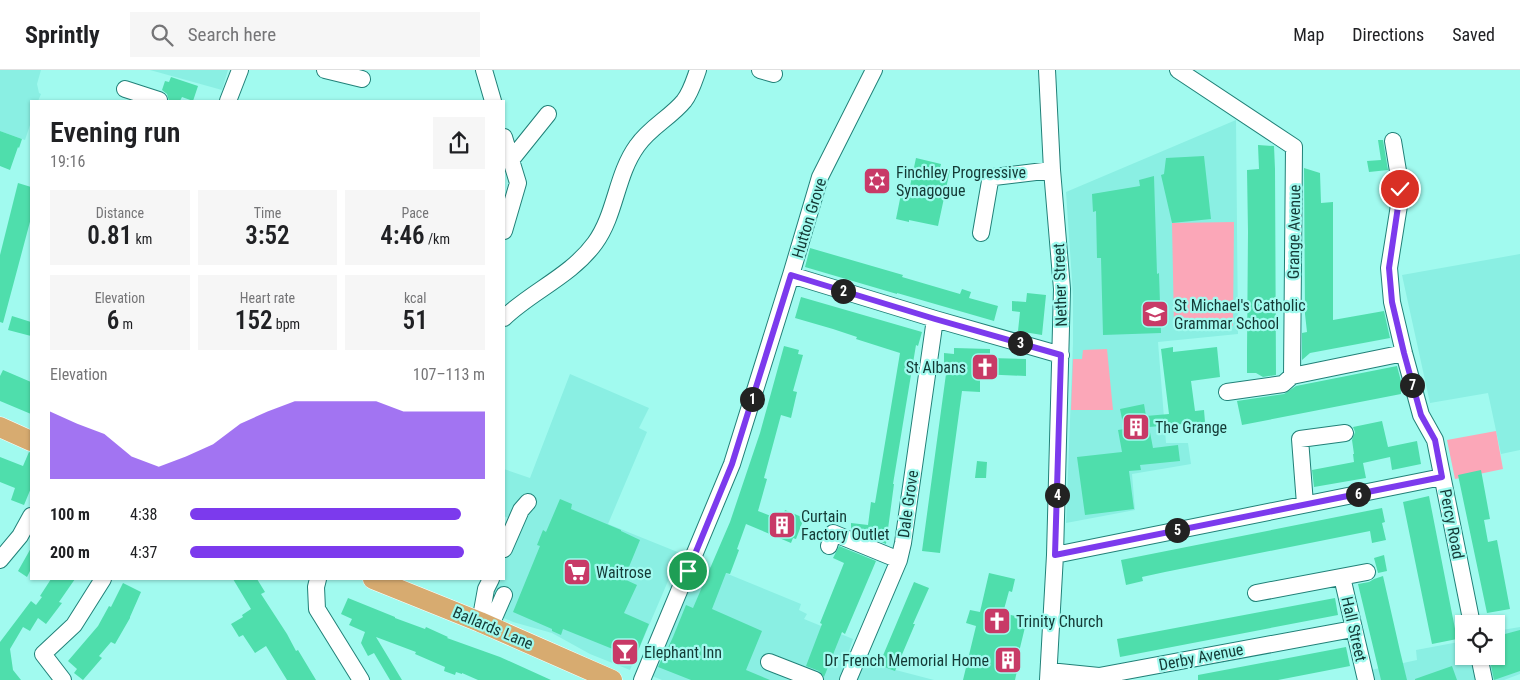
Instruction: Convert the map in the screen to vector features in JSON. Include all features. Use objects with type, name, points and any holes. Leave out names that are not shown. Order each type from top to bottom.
[{"type":"main road","points":[[0,427],[30,441]]},
{"type":"main road","name":"Ballards Lane","points":[[379,580],[398,583],[612,680]]},
{"type":"street","points":[[228,100],[240,70]]},
{"type":"street","points":[[324,70],[362,79]]},
{"type":"street","points":[[484,70],[493,100]]},
{"type":"street","points":[[507,309],[577,264],[595,243],[610,213],[627,162],[647,133],[684,101],[692,87],[698,70]]},
{"type":"street","name":"Hutton Grove","points":[[642,680],[732,464],[820,178],[874,70]]},
{"type":"street","name":"Nether Street","points":[[1047,70],[1052,170],[1062,289],[1055,555],[1048,676]]},
{"type":"street","name":"Grange Avenue","points":[[1178,70],[1294,147],[1292,376]]},
{"type":"street","points":[[125,89],[159,100]]},
{"type":"street","points":[[510,160],[548,114]]},
{"type":"street","points":[[505,141],[518,183],[505,228]]},
{"type":"street","name":"Percy Road","points":[[1393,141],[1400,193],[1389,268],[1392,302],[1421,415],[1435,440],[1470,615]]},
{"type":"street","points":[[981,234],[990,181],[994,177],[1052,170]]},
{"type":"street","points":[[791,275],[1061,355]]},
{"type":"street","name":"Dale Grove","points":[[848,680],[899,560],[935,319]]},
{"type":"street","points":[[1227,392],[1283,384],[1292,376],[1404,353]]},
{"type":"street","points":[[1305,504],[1300,439],[1345,433]]},
{"type":"street","points":[[1055,555],[1442,477]]},
{"type":"street","points":[[505,547],[521,510],[528,502]]},
{"type":"street","points":[[0,560],[20,536],[30,518]]},
{"type":"street","points":[[829,546],[833,533],[899,560]]},
{"type":"street","points":[[1256,593],[1366,572]]},
{"type":"street","name":"Hall Street","points":[[1342,577],[1366,680]]},
{"type":"street","points":[[63,680],[43,654],[74,625],[102,580]]},
{"type":"street","points":[[318,580],[316,587],[317,609],[361,680]]},
{"type":"street","points":[[485,624],[486,589],[490,580]]},
{"type":"street","points":[[485,624],[504,595]]},
{"type":"street","name":"Derby Avenue","points":[[1048,676],[1099,676],[1353,629]]},
{"type":"street","points":[[769,662],[815,680]]},
{"type":"street","points":[[1481,665],[1484,680]]},
{"type":"shaded area","points":[[0,70],[41,70],[37,84],[41,94],[38,100],[30,100],[30,125],[25,140],[0,131]]},
{"type":"shaded area","points":[[150,70],[228,70],[222,90]]},
{"type":"shaded area","name":"St Michael's Catholic Grammar School","points":[[1236,120],[1238,334],[1158,342],[1166,443],[1188,443],[1191,464],[1132,474],[1135,510],[1066,523],[1073,344],[1073,295],[1066,192]]},
{"type":"shaded area","points":[[1234,222],[1233,326],[1174,327],[1172,223]]},
{"type":"shaded area","points":[[1520,254],[1520,450],[1501,454],[1488,393],[1430,403],[1402,275]]},
{"type":"shaded area","points":[[1107,349],[1113,410],[1071,410],[1073,359],[1082,359],[1083,350]]},
{"type":"shaded area","points":[[570,374],[649,408],[639,428],[647,432],[608,524],[680,553],[630,670],[590,654],[552,633],[513,622],[474,605],[486,580],[505,580],[505,537],[512,520],[505,516],[505,469],[530,478]]},
{"type":"shaded area","points":[[1496,431],[1503,469],[1455,479],[1447,440]]},
{"type":"shaded area","points":[[701,563],[801,604],[799,610],[807,614],[804,619],[853,639],[849,651],[888,668],[934,680],[662,680],[652,676]]},
{"type":"shaded area","points":[[1520,627],[1520,674],[1504,680],[1374,680],[1371,670],[1417,660],[1416,650],[1455,643],[1455,665],[1505,665],[1505,630]]},
{"type":"building","points":[[171,77],[198,86],[193,100],[182,97],[180,100],[169,100],[167,94],[162,90],[165,81],[169,82]]},
{"type":"building","points":[[0,131],[22,139],[10,170],[0,166]]},
{"type":"building","points":[[1378,140],[1383,140],[1388,170],[1369,172],[1367,161],[1381,160]]},
{"type":"building","points":[[1258,145],[1274,146],[1275,169],[1276,375],[1263,377],[1256,373],[1247,373],[1247,170],[1259,169]]},
{"type":"building","points":[[1204,156],[1211,219],[1172,223],[1161,175],[1164,174],[1166,158]]},
{"type":"building","points":[[916,158],[941,164],[940,168],[950,170],[938,226],[896,219],[902,189],[909,191]]},
{"type":"building","points":[[1304,168],[1320,173],[1321,203],[1333,202],[1333,320],[1384,311],[1390,338],[1310,353],[1302,360],[1302,333],[1307,332],[1305,314]]},
{"type":"building","points":[[1154,176],[1161,333],[1103,335],[1101,258],[1097,258],[1096,211],[1093,212],[1092,194],[1140,186],[1139,180]]},
{"type":"building","points":[[18,183],[30,187],[30,222],[3,323],[0,322],[0,255]]},
{"type":"building","points":[[810,248],[960,294],[962,289],[971,292],[969,298],[998,306],[994,321],[805,267]]},
{"type":"building","points":[[1027,293],[1046,295],[1042,335],[1018,331],[1020,312],[1012,311],[1012,301],[1026,302]]},
{"type":"building","points":[[801,297],[922,332],[918,346],[916,345],[893,484],[886,544],[851,529],[851,523],[868,525],[871,502],[875,503],[900,353],[856,339],[857,337],[833,329],[795,318]]},
{"type":"building","points":[[12,316],[30,322],[30,336],[8,330]]},
{"type":"building","points":[[784,346],[799,350],[798,354],[803,355],[793,391],[797,392],[791,418],[781,415],[764,478],[767,479],[758,511],[781,520],[785,510],[804,518],[796,539],[793,538],[791,543],[746,524],[730,574],[726,573],[712,609],[762,631],[746,670],[770,680],[691,680],[658,667],[686,605],[693,608],[730,522],[760,433]]},
{"type":"building","points":[[1173,347],[1173,352],[1217,347],[1220,377],[1191,381],[1195,411],[1204,410],[1205,422],[1149,427],[1153,448],[1178,445],[1180,461],[1140,465],[1141,470],[1129,471],[1134,509],[1085,515],[1077,457],[1122,452],[1118,430],[1124,429],[1120,409],[1144,404],[1146,416],[1169,414],[1161,349]]},
{"type":"building","points":[[954,348],[990,349],[990,358],[1026,359],[1026,376],[980,374],[980,392],[962,391],[940,553],[922,551],[946,374],[944,374],[944,353],[954,354]]},
{"type":"building","points":[[1397,366],[1401,381],[1401,394],[1242,425],[1237,401],[1284,394],[1296,386]]},
{"type":"building","points":[[3,370],[30,382],[30,414],[0,401],[0,376]]},
{"type":"building","points":[[1382,421],[1388,447],[1417,441],[1421,464],[1392,470],[1390,457],[1363,463],[1366,478],[1314,487],[1312,470],[1354,462],[1352,440],[1355,432],[1353,427]]},
{"type":"building","points":[[29,452],[30,490],[24,505],[11,500],[15,488],[0,482],[0,457],[23,466]]},
{"type":"building","points":[[977,461],[987,462],[986,478],[975,478]]},
{"type":"building","points":[[1481,470],[1490,519],[1484,520],[1488,542],[1497,540],[1510,609],[1487,613],[1458,475]]},
{"type":"building","points":[[1429,496],[1455,629],[1455,639],[1432,644],[1403,502]]},
{"type":"building","name":"Waitrose","points":[[560,499],[572,504],[571,509],[640,540],[624,579],[637,585],[624,613],[649,624],[635,658],[563,629],[561,635],[552,631],[552,629],[513,612],[540,546],[537,545],[543,530],[546,532]]},
{"type":"building","points":[[1382,508],[1385,522],[1382,523],[1386,540],[1372,543],[1370,531],[1142,577],[1143,581],[1126,585],[1121,560]]},
{"type":"building","points":[[839,546],[876,561],[845,634],[842,632],[824,677],[819,671],[806,666],[822,624],[820,623],[844,563],[833,558]]},
{"type":"building","points":[[30,550],[30,571],[27,577],[18,571]]},
{"type":"building","points":[[1384,555],[1387,571],[1378,573],[1374,558]]},
{"type":"building","points":[[989,573],[1015,579],[1012,592],[1009,591],[1003,613],[1027,619],[1018,656],[1020,657],[1015,680],[963,680],[976,626],[966,623],[970,610],[980,612]]},
{"type":"building","points":[[1383,576],[1407,680],[1381,680],[1358,584]]},
{"type":"building","points":[[50,580],[74,580],[59,602],[62,603],[46,624],[38,618],[30,631],[23,627],[10,649],[13,670],[21,680],[0,680],[0,642],[31,601],[36,605],[42,597],[40,596]]},
{"type":"building","points":[[234,580],[258,580],[265,592],[261,594],[316,680],[287,680],[266,646],[255,653],[243,635],[239,637],[231,624],[243,617],[242,615],[251,609]]},
{"type":"building","points":[[914,582],[929,588],[895,671],[879,665]]},
{"type":"building","points":[[123,583],[141,592],[130,618],[115,644],[111,642],[99,656],[102,658],[83,680],[74,673],[77,669],[68,661],[98,626],[109,606],[111,607]]},
{"type":"building","points":[[348,598],[395,618],[425,629],[426,627],[447,638],[500,657],[551,680],[478,680],[462,673],[456,672],[455,675],[444,671],[445,667],[415,654],[416,652],[376,637],[402,680],[390,680],[374,653],[368,656],[361,643],[365,632],[349,625],[352,619],[341,614]]},
{"type":"building","points":[[1335,598],[1338,615],[1120,657],[1117,639]]},
{"type":"building","points":[[1520,630],[1520,671],[1494,680],[1491,665],[1505,665],[1505,634]]},
{"type":"building","points":[[1346,647],[1350,666],[1278,680],[1198,680],[1198,675]]},
{"type":"building","points":[[1452,666],[1457,680],[1415,680],[1415,679]]},
{"type":"place","name":"Finchley Progressive Synagogue","points":[[877,181]]},
{"type":"place","name":"St Michael's Catholic Grammar School","points":[[1155,314]]},
{"type":"place","name":"St Albans","points":[[985,367]]},
{"type":"place","name":"The Grange","points":[[1136,427]]},
{"type":"place","name":"Curtain Factory Outlet","points":[[782,525]]},
{"type":"place","name":"Waitrose","points":[[577,572]]},
{"type":"place","name":"Trinity Church","points":[[997,621]]},
{"type":"place","name":"Elephant Inn","points":[[625,652]]},
{"type":"place","name":"Dr French Memorial Home","points":[[1008,660]]},
{"type":"route","points":[[688,571],[732,464],[791,275],[1061,355],[1055,555],[1442,477],[1435,440],[1421,415],[1392,302],[1389,268],[1400,189]]}]
